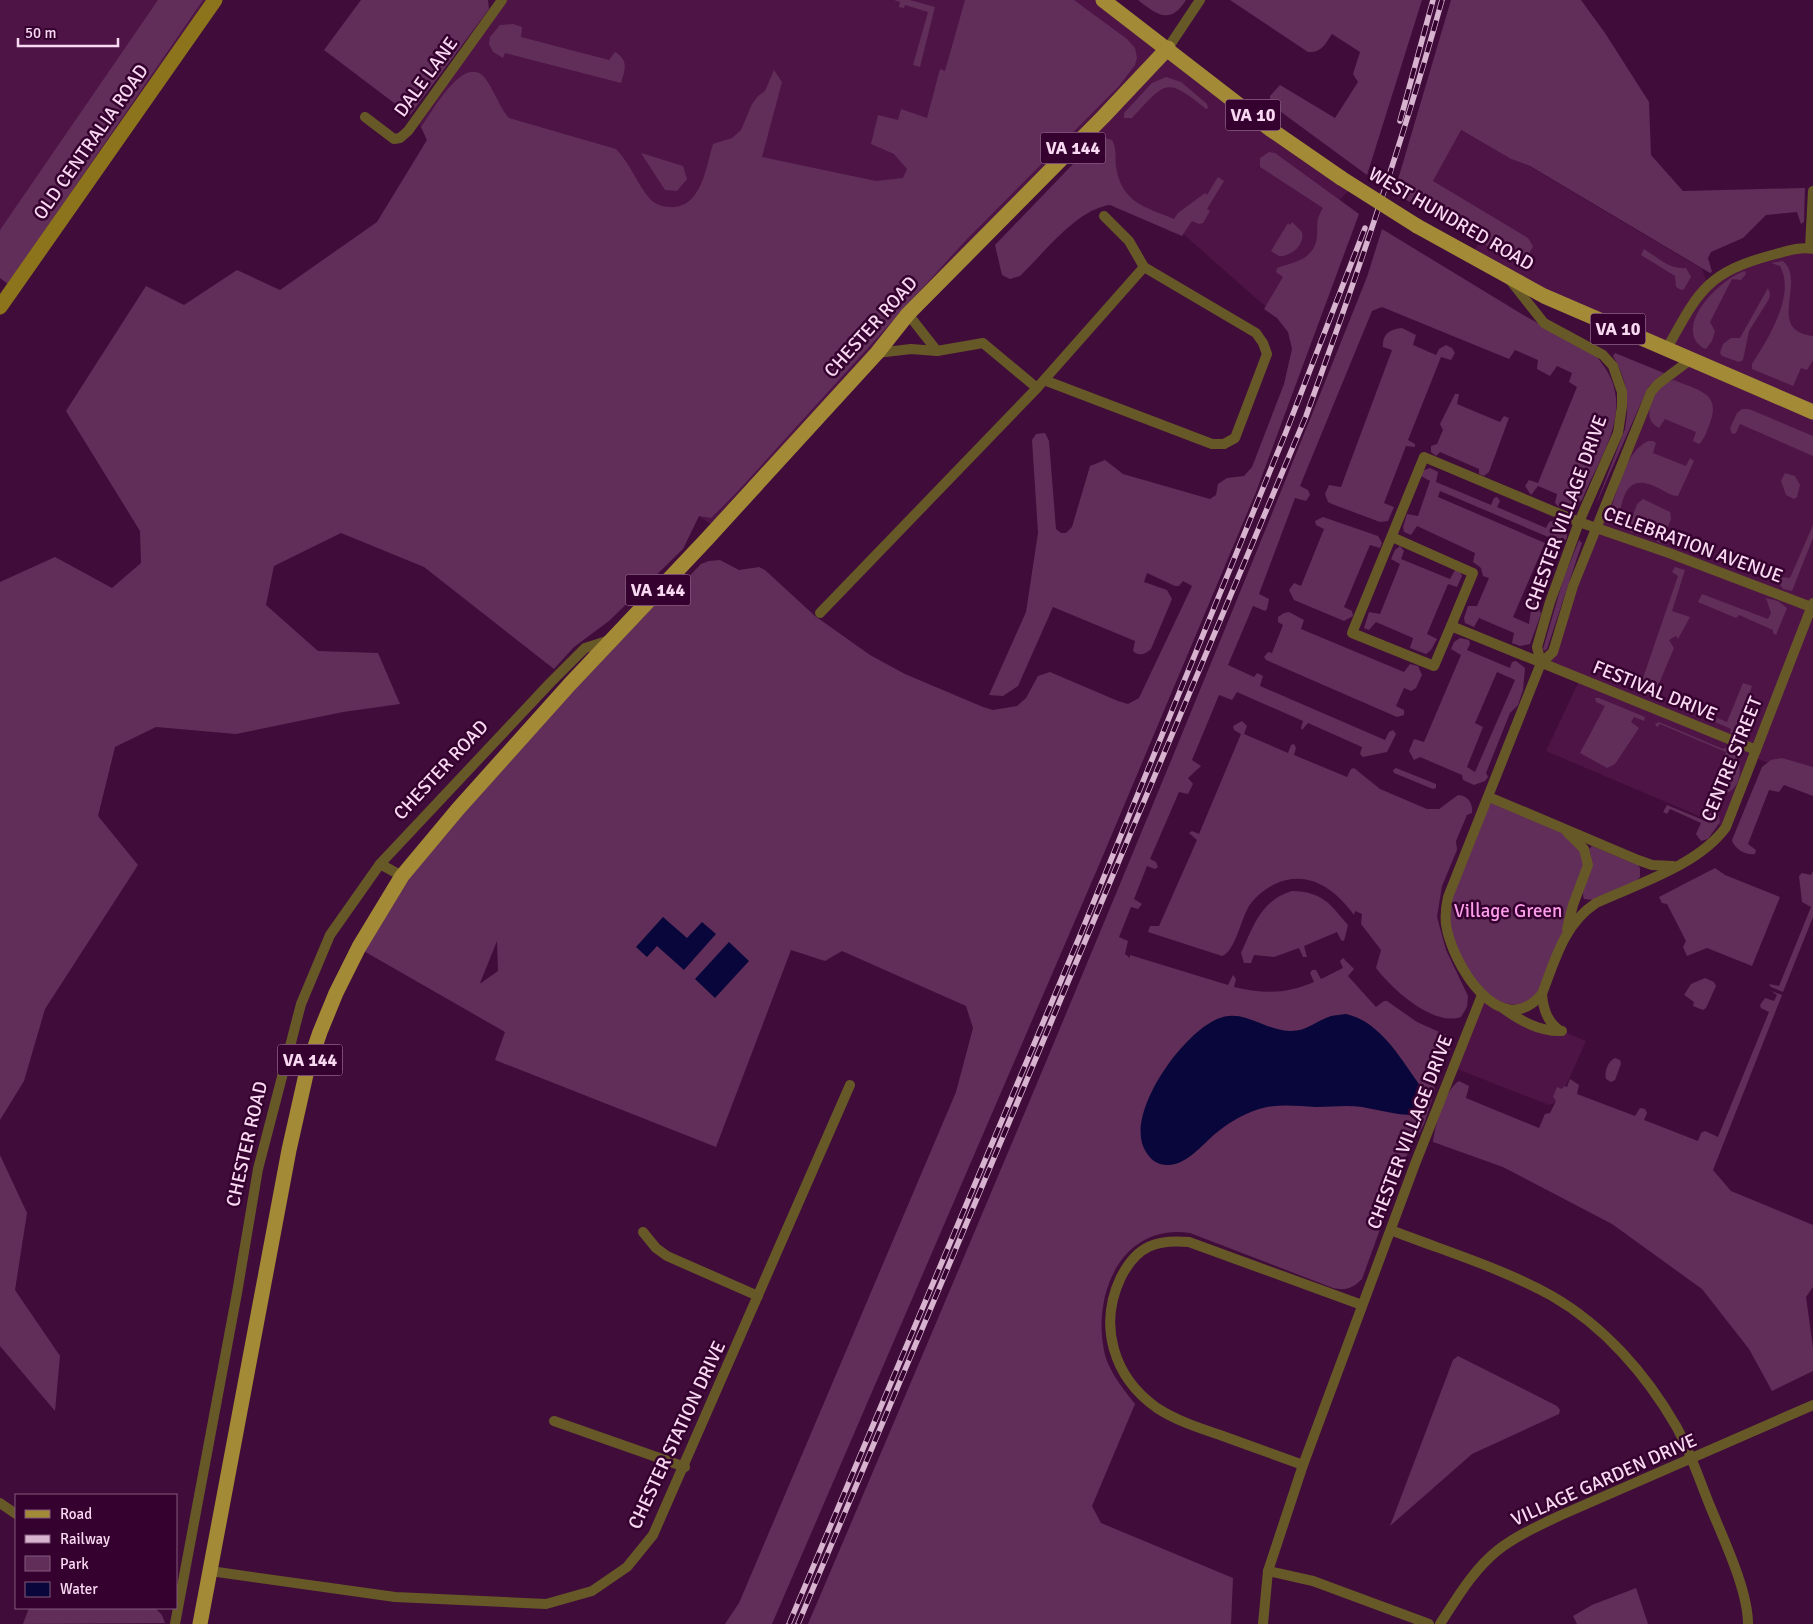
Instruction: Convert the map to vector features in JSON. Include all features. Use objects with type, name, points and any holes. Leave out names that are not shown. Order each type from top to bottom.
[{"type":"main road","name":"WEST HUNDRED ROAD","points":[[1104,0],[1270,129],[1417,226],[1508,278],[1666,350],[1813,412]]},
{"type":"main road","name":"CHESTER ROAD","points":[[200,1624],[289,1150],[307,1070],[336,993],[360,947],[402,876],[458,809],[877,352],[908,314],[1103,117],[1168,48]]},
{"type":"street","name":"OLD CENTRALIA ROAD","points":[[0,307],[215,0]]},
{"type":"street","name":"DALE LANE","points":[[365,117],[394,139],[400,138],[408,131],[502,0]]},
{"type":"street","points":[[1168,48],[1200,0]]},
{"type":"street","points":[[1666,350],[1700,294],[1716,278],[1728,270],[1753,260],[1787,251],[1811,249],[1813,192]]},
{"type":"street","points":[[877,352],[911,348],[937,351],[983,343],[1040,384],[1212,444],[1224,444],[1235,438],[1267,354],[1264,343],[1256,333],[1144,267],[1129,242],[1104,216]]},
{"type":"street","points":[[820,613],[1040,384],[1144,267]]},
{"type":"street","name":"CHESTER VILLAGE DRIVE","points":[[1508,278],[1544,323],[1598,351],[1612,366],[1622,392],[1618,432],[1579,522],[1550,602],[1537,647],[1541,663]]},
{"type":"street","points":[[908,314],[937,351]]},
{"type":"street","name":"CHESTER VILLAGE DRIVE","points":[[1263,1624],[1268,1571],[1303,1465],[1452,1067],[1482,995],[1474,986],[1457,958],[1446,924],[1446,909],[1454,878],[1489,797],[1541,663],[1553,652],[1573,586],[1651,392],[1658,384],[1690,360]]},
{"type":"street","name":"CELEBRATION AVENUE","points":[[1392,537],[1424,457],[1579,522],[1812,605]]},
{"type":"street","points":[[1392,537],[1473,572],[1434,666],[1352,633],[1392,537]]},
{"type":"street","name":"CENTRE STREET","points":[[1542,994],[1565,934],[1582,913],[1596,903],[1676,866],[1710,846],[1726,827],[1812,605]]},
{"type":"street","name":"FESTIVAL DRIVE","points":[[1451,626],[1756,750]]},
{"type":"street","name":"CHESTER ROAD","points":[[178,1598],[237,1293],[258,1169],[301,1004],[330,936],[380,864],[585,648],[611,640]]},
{"type":"street","points":[[1489,797],[1652,865],[1676,866]]},
{"type":"street","points":[[1560,826],[1584,849],[1588,865],[1573,905],[1565,934]]},
{"type":"street","points":[[380,864],[402,876]]},
{"type":"street","points":[[1482,995],[1501,1006],[1519,1020],[1550,1031],[1562,1031],[1549,1021],[1543,1005],[1542,994]]},
{"type":"street","points":[[1501,1006],[1519,1010],[1535,1002],[1542,994]]},
{"type":"street","name":"CHESTER STATION DRIVE","points":[[210,1571],[395,1596],[546,1604],[592,1590],[627,1567],[653,1535],[850,1085]]},
{"type":"street","points":[[1391,1230],[1517,1279],[1552,1296],[1591,1323],[1624,1354],[1654,1390],[1677,1427],[1734,1565],[1748,1624]]},
{"type":"street","points":[[643,1232],[656,1248],[667,1256],[758,1296]]},
{"type":"street","points":[[1303,1465],[1193,1426],[1157,1408],[1134,1386],[1119,1362],[1109,1337],[1110,1310],[1118,1284],[1128,1263],[1145,1248],[1167,1240],[1189,1242],[1362,1305]]},
{"type":"street","name":"VILLAGE GARDEN DRIVE","points":[[1440,1624],[1474,1575],[1497,1551],[1518,1536],[1559,1516],[1813,1405]]},
{"type":"street","points":[[554,1421],[684,1467]]},
{"type":"street","points":[[0,1504],[15,1513]]},
{"type":"street","points":[[1268,1571],[1313,1581],[1429,1624]]},
{"type":"street","name":"CHESTER ROAD","points":[[175,1624],[176,1609]]},
{"type":"shaded area","points":[[0,0],[214,0],[13,288],[0,278]]},
{"type":"shaded area","points":[[503,0],[1102,0],[1166,48],[715,527],[606,453],[377,222],[427,140],[418,121]]},
{"type":"shaded area","points":[[1168,48],[1353,186],[1324,216],[1319,246],[1275,315],[1181,232],[1120,201],[1072,150]]},
{"type":"shaded area","points":[[1460,130],[1511,159],[1529,166],[1702,269],[1708,285],[1728,270],[1813,249],[1813,771],[1771,764],[1754,757],[1725,827],[1546,751],[1580,679],[1541,663],[1553,653],[1652,392],[1690,361],[1472,256],[1485,231],[1433,181]]},
{"type":"shaded area","points":[[1482,995],[1519,1021],[1562,1031],[1586,1041],[1559,1101],[1549,1105],[1452,1067]]},
{"type":"green space","points":[[158,0],[203,0],[8,284],[0,278],[0,230]]},
{"type":"green space","points":[[361,0],[488,0],[489,9],[410,115],[324,50]]},
{"type":"green space","points":[[894,0],[910,0],[935,7],[920,67],[913,65],[928,12],[905,5],[904,8],[899,7],[900,2]]},
{"type":"green space","points":[[965,0],[1074,0],[1127,39],[1135,48],[1137,58],[1135,65],[1119,86],[967,239],[738,491],[711,518],[699,516],[683,549],[609,621],[574,647],[554,669],[424,567],[341,533],[274,566],[266,605],[318,651],[378,653],[400,704],[343,712],[236,734],[156,727],[115,747],[98,816],[138,865],[45,1009],[24,1081],[0,1120],[0,582],[55,557],[112,588],[141,563],[140,531],[66,411],[146,286],[184,305],[237,270],[280,290],[377,222],[427,140],[421,127],[456,80],[465,74],[474,72],[486,79],[509,118],[616,149],[651,200],[664,206],[680,206],[688,202],[695,194],[704,175],[713,144],[732,138],[741,130],[752,104],[765,91],[774,70],[782,82],[762,157],[876,181],[903,178],[907,169],[894,154],[871,144],[878,115],[898,120],[901,109],[927,118],[940,69],[945,71]]},
{"type":"green space","points":[[1138,0],[1186,0],[1174,13],[1163,15],[1151,10]]},
{"type":"green space","points":[[1230,0],[1422,0],[1367,175],[1277,109],[1270,101],[1270,96],[1280,85],[1335,118],[1358,82],[1353,74],[1360,52],[1332,34],[1320,49],[1308,52]]},
{"type":"green space","points":[[1451,0],[1581,0],[1605,33],[1649,102],[1651,155],[1683,191],[1805,188],[1804,222],[1801,224],[1797,212],[1766,215],[1743,238],[1711,252],[1708,258],[1712,272],[1710,273],[1530,166],[1511,159],[1461,130],[1433,181],[1528,238],[1533,246],[1527,258],[1514,261],[1394,193]]},
{"type":"green space","points":[[513,24],[522,27],[521,37],[609,60],[615,52],[622,58],[625,66],[621,83],[505,53],[503,58],[493,52],[489,44],[490,37],[500,25]]},
{"type":"green space","points":[[1166,77],[1181,82],[1207,104],[1208,108],[1206,109],[1182,91],[1166,88],[1152,97],[1132,118],[1124,118],[1124,113],[1152,83]]},
{"type":"green space","points":[[1102,137],[1112,140],[1114,143],[1119,179],[1129,196],[1144,207],[1174,219],[1178,213],[1205,193],[1207,195],[1218,177],[1224,181],[1207,209],[1210,211],[1203,223],[1199,224],[1192,221],[1182,236],[1110,205],[1098,208],[1073,223],[1020,276],[1010,279],[1002,275],[995,245],[1098,138]]},
{"type":"green space","points":[[1269,152],[1275,153],[1359,214],[1256,492],[1099,865],[772,1624],[725,1624],[739,1603],[956,1092],[973,1028],[966,1006],[842,951],[825,961],[791,950],[716,1147],[495,1060],[505,1032],[362,950],[430,842],[659,598],[676,590],[701,564],[709,561],[720,560],[739,570],[759,567],[765,570],[815,616],[870,655],[905,674],[983,707],[993,710],[1017,706],[1026,698],[1038,676],[1050,672],[1128,704],[1139,698],[1192,586],[1183,581],[1179,586],[1175,586],[1147,573],[1144,582],[1167,590],[1172,599],[1149,651],[1138,654],[1133,651],[1135,641],[1053,607],[1018,686],[1003,696],[989,695],[1026,612],[1038,533],[1032,440],[1036,434],[1045,433],[1049,441],[1056,529],[1061,533],[1066,533],[1072,527],[1090,466],[1105,460],[1123,474],[1210,499],[1216,495],[1218,484],[1227,478],[1244,476],[1252,467],[1284,384],[1292,349],[1288,332],[1277,318],[1264,309],[1283,277],[1276,272],[1277,268],[1296,262],[1312,251],[1317,237],[1318,219],[1323,208],[1260,167],[1260,158]],"holes":[[[497,941],[498,971],[480,983]]]},
{"type":"green space","points":[[641,153],[683,166],[687,179],[677,191],[665,190]]},
{"type":"green space","points":[[1292,222],[1302,232],[1301,241],[1293,252],[1279,256],[1271,251],[1288,223],[1290,225]]},
{"type":"green space","points":[[1382,229],[1525,316],[1595,355],[1608,373],[1615,391],[1616,409],[1607,445],[1582,500],[1576,505],[1560,508],[1555,503],[1557,494],[1538,486],[1531,495],[1525,486],[1529,480],[1538,483],[1577,387],[1569,382],[1572,373],[1557,366],[1550,376],[1537,369],[1538,360],[1515,350],[1509,359],[1382,307],[1372,311],[1300,486],[1308,490],[1310,495],[1306,501],[1295,498],[1259,594],[1269,599],[1267,609],[1265,611],[1253,606],[1228,665],[1254,677],[1257,673],[1263,676],[1260,686],[1385,740],[1389,732],[1393,730],[1396,734],[1387,752],[1363,757],[1360,754],[1362,747],[1308,723],[1302,730],[1303,721],[1237,692],[1232,700],[1219,695],[1192,760],[1201,766],[1188,778],[1193,784],[1188,794],[1179,792],[1150,859],[1156,862],[1158,867],[1155,869],[1147,866],[1134,899],[1142,904],[1138,909],[1131,907],[1119,937],[1128,941],[1125,954],[1130,958],[1130,955],[1228,985],[1233,975],[1236,979],[1234,987],[1265,992],[1294,989],[1314,982],[1310,973],[1312,970],[1316,970],[1321,979],[1343,968],[1340,961],[1343,958],[1354,969],[1348,976],[1376,1007],[1387,1001],[1417,1022],[1446,1035],[1451,1047],[1450,1050],[1445,1051],[1433,1083],[1435,1090],[1424,1124],[1407,1155],[1362,1279],[1355,1285],[1346,1289],[1333,1288],[1190,1233],[1166,1233],[1145,1240],[1129,1252],[1116,1268],[1107,1288],[1103,1310],[1102,1333],[1105,1355],[1114,1375],[1135,1404],[1092,1506],[1101,1523],[1233,1578],[1231,1624],[808,1624],[951,1289],[1161,784],[1367,277]]},
{"type":"green space","points":[[1644,249],[1669,265],[1686,268],[1691,277],[1684,289],[1681,290],[1676,287],[1675,276],[1641,255]]},
{"type":"green space","points":[[1783,261],[1789,270],[1791,281],[1789,315],[1791,325],[1799,332],[1813,336],[1813,360],[1807,370],[1801,368],[1793,386],[1752,369],[1752,364],[1778,316],[1785,290],[1780,266],[1771,263]]},
{"type":"green space","points":[[1745,271],[1746,274],[1741,280],[1732,279],[1710,322],[1715,331],[1712,341],[1706,349],[1703,348],[1695,339],[1693,328],[1696,316],[1703,304],[1713,293],[1735,275]]},
{"type":"green space","points":[[1768,288],[1769,299],[1749,331],[1743,360],[1739,362],[1722,356],[1720,353],[1723,344],[1731,338],[1740,338]]},
{"type":"green space","points":[[1402,328],[1416,335],[1413,345],[1436,355],[1439,349],[1446,345],[1452,348],[1455,353],[1451,360],[1441,357],[1408,440],[1415,444],[1415,447],[1406,446],[1384,503],[1394,507],[1388,521],[1380,522],[1328,502],[1325,494],[1329,485],[1341,487],[1392,350],[1383,347],[1385,336],[1390,331]]},
{"type":"green space","points":[[1615,353],[1664,373],[1648,387],[1595,507],[1625,429],[1626,391],[1618,365],[1613,356]]},
{"type":"green space","points":[[1674,380],[1705,394],[1710,398],[1713,405],[1710,423],[1699,444],[1693,441],[1696,432],[1665,419],[1659,428],[1650,417],[1650,409],[1655,394],[1667,383]]},
{"type":"green space","points":[[1455,394],[1459,394],[1457,404],[1500,422],[1504,416],[1509,418],[1489,472],[1484,476],[1479,474],[1479,469],[1440,452],[1436,456],[1431,452],[1431,446],[1437,444],[1443,430],[1440,424]]},
{"type":"green space","points":[[1742,409],[1749,409],[1813,436],[1813,456],[1740,424],[1736,433],[1732,434],[1730,428],[1737,413]]},
{"type":"green space","points":[[1648,441],[1656,443],[1653,453],[1686,466],[1690,458],[1694,461],[1678,496],[1647,484],[1639,483],[1633,485],[1626,493],[1619,515],[1615,518],[1612,516],[1611,508],[1624,470],[1634,453]]},
{"type":"green space","points":[[1430,468],[1438,472],[1436,482],[1491,505],[1494,498],[1497,497],[1500,501],[1497,507],[1546,528],[1549,522],[1554,520],[1567,528],[1567,538],[1559,547],[1538,605],[1541,614],[1530,644],[1520,646],[1512,643],[1514,633],[1479,618],[1474,627],[1465,623],[1464,618],[1468,606],[1477,606],[1489,578],[1483,576],[1481,568],[1473,562],[1475,553],[1417,526],[1411,535],[1404,532],[1403,527],[1407,514],[1418,516],[1430,481],[1421,476],[1422,471]],"holes":[[[1440,491],[1553,539],[1532,602],[1529,624],[1513,617],[1545,543],[1438,497]]]},
{"type":"green space","points":[[1785,473],[1795,476],[1800,485],[1797,497],[1794,499],[1786,495],[1781,481]]},
{"type":"green space","points":[[1643,499],[1670,512],[1671,519],[1661,543],[1657,542],[1651,531],[1642,528],[1633,533],[1628,530],[1637,504]]},
{"type":"green space","points":[[1323,517],[1378,536],[1382,543],[1380,548],[1370,545],[1344,607],[1352,611],[1353,616],[1344,621],[1294,600],[1289,590],[1294,583],[1301,586],[1324,529],[1316,525],[1315,521]]},
{"type":"green space","points":[[1813,525],[1813,538],[1792,591],[1783,589],[1779,583],[1781,577],[1790,578]]},
{"type":"green space","points":[[1579,540],[1582,543],[1547,649],[1544,651],[1563,580]]},
{"type":"green space","points":[[1400,546],[1404,551],[1401,559],[1450,579],[1455,570],[1460,572],[1462,576],[1457,587],[1448,584],[1427,634],[1437,639],[1431,650],[1426,654],[1410,648],[1413,638],[1376,622],[1369,630],[1364,628],[1369,612],[1380,614],[1400,564],[1391,559],[1395,550]]},
{"type":"green space","points":[[1675,567],[1685,570],[1672,611],[1690,617],[1678,639],[1676,636],[1669,640],[1674,648],[1655,693],[1664,697],[1665,700],[1663,701],[1632,688],[1629,683],[1633,675],[1643,678],[1678,576],[1672,572]]},
{"type":"green space","points":[[1702,594],[1768,619],[1771,613],[1766,598],[1778,601],[1787,608],[1776,635],[1773,633],[1773,630],[1739,615],[1736,618],[1698,602]]},
{"type":"green space","points":[[1289,612],[1304,620],[1301,629],[1404,672],[1410,664],[1418,666],[1422,675],[1416,688],[1411,691],[1404,688],[1396,706],[1404,710],[1404,715],[1397,717],[1266,660],[1264,657],[1268,652],[1272,653],[1283,625],[1278,622],[1278,617]]},
{"type":"green space","points":[[1460,638],[1469,640],[1470,644],[1467,650],[1510,668],[1512,662],[1516,661],[1525,668],[1523,690],[1518,705],[1510,713],[1486,773],[1488,777],[1485,781],[1474,785],[1463,780],[1462,775],[1420,757],[1414,760],[1409,751],[1414,739],[1424,742],[1461,655],[1451,649],[1454,642]],"holes":[[[1497,672],[1515,680],[1475,772],[1467,767],[1483,727],[1475,723]]]},
{"type":"green space","points":[[1743,683],[1752,686],[1735,733],[1730,733],[1731,729],[1678,706],[1691,707],[1727,722]]},
{"type":"green space","points":[[1595,698],[1645,717],[1644,721],[1634,717],[1631,722],[1639,728],[1615,764],[1607,768],[1580,753],[1605,706],[1596,702]]},
{"type":"green space","points":[[1242,721],[1247,726],[1244,734],[1288,753],[1291,745],[1294,744],[1296,748],[1294,755],[1347,777],[1351,769],[1354,768],[1380,789],[1427,809],[1439,809],[1458,795],[1465,797],[1469,801],[1472,806],[1472,813],[1467,815],[1456,841],[1457,850],[1442,886],[1437,917],[1446,950],[1468,996],[1467,1007],[1461,1017],[1450,1019],[1426,1011],[1392,986],[1376,968],[1381,950],[1361,924],[1362,914],[1355,911],[1354,915],[1329,890],[1309,880],[1287,880],[1275,884],[1254,899],[1246,912],[1231,948],[1222,956],[1148,932],[1150,926],[1159,926],[1197,840],[1189,833],[1192,831],[1199,834],[1241,734],[1234,730],[1233,726]]},
{"type":"green space","points":[[1659,722],[1723,749],[1727,747],[1733,752],[1738,758],[1740,766],[1738,782],[1734,788],[1728,793],[1720,794],[1730,766],[1723,761],[1726,752],[1660,724],[1657,727],[1655,724]]},
{"type":"green space","points":[[1782,758],[1813,767],[1813,796],[1784,785],[1779,792],[1769,790],[1748,844],[1756,850],[1755,854],[1745,853],[1735,846],[1732,840],[1762,767],[1771,760]]},
{"type":"green space","points":[[1396,768],[1436,784],[1436,788],[1433,789],[1394,773],[1393,770]]},
{"type":"green space","name":"Village Green","points":[[1489,797],[1560,826],[1576,841],[1588,865],[1541,994],[1528,1006],[1493,1002],[1457,958],[1446,909]]},
{"type":"green space","points":[[1667,805],[1703,820],[1708,809],[1713,808],[1718,813],[1720,822],[1708,839],[1701,841],[1696,834],[1701,823],[1670,809],[1667,814],[1663,812]]},
{"type":"green space","points":[[1592,846],[1638,865],[1640,877],[1636,881],[1593,900],[1584,899],[1584,889],[1591,865],[1589,849]]},
{"type":"green space","points":[[1715,868],[1725,875],[1780,897],[1752,966],[1707,948],[1687,956],[1683,947],[1686,941],[1667,904],[1662,903],[1659,897]]},
{"type":"green space","points":[[1813,871],[1813,917],[1783,992],[1771,987],[1769,984],[1779,986],[1811,907],[1802,902],[1799,876],[1802,873],[1811,875]]},
{"type":"green space","points":[[1292,891],[1311,894],[1325,900],[1348,925],[1344,941],[1341,940],[1337,932],[1304,946],[1307,957],[1303,957],[1299,948],[1274,957],[1254,955],[1251,963],[1244,963],[1241,953],[1259,916],[1273,901],[1281,895]]},
{"type":"green space","points":[[1705,978],[1714,982],[1716,986],[1706,1008],[1703,1010],[1693,1006],[1694,1002],[1684,995],[1691,984]]},
{"type":"green space","points":[[1771,991],[1782,995],[1713,1170],[1731,1191],[1813,1225],[1813,1287],[1806,1297],[1813,1348],[1813,1371],[1772,1391],[1749,1349],[1702,1289],[1612,1224],[1503,1167],[1433,1142],[1438,1118],[1445,1100],[1454,1085],[1459,1081],[1469,1086],[1466,1098],[1539,1128],[1545,1114],[1550,1113],[1556,1101],[1553,1097],[1557,1087],[1562,1089],[1564,1086],[1567,1087],[1570,1079],[1579,1085],[1577,1094],[1635,1116],[1640,1108],[1645,1109],[1647,1113],[1644,1120],[1698,1141],[1701,1133],[1705,1131],[1718,1137],[1769,1012],[1761,1008],[1760,1005],[1765,998],[1774,1001],[1777,995]]},
{"type":"green space","points":[[1615,1058],[1620,1060],[1621,1064],[1615,1080],[1611,1082],[1606,1079],[1607,1067]]},
{"type":"green space","points":[[0,1155],[27,1213],[15,1290],[60,1356],[55,1411],[0,1346]]},
{"type":"green space","points":[[1458,1356],[1557,1406],[1560,1410],[1559,1414],[1472,1454],[1390,1526],[1453,1360]]},
{"type":"green space","points":[[1636,1588],[1648,1624],[1577,1624],[1573,1616],[1592,1605]]},
{"type":"green space","points":[[29,1609],[156,1609],[162,1615],[165,1623],[23,1624]]},
{"type":"water","points":[[663,917],[687,938],[702,922],[716,934],[684,970],[657,946],[647,957],[636,947]]},
{"type":"water","points":[[729,942],[749,961],[715,998],[695,979]]},
{"type":"water","points":[[1346,1014],[1371,1026],[1382,1035],[1401,1058],[1426,1094],[1426,1100],[1418,1115],[1397,1114],[1356,1106],[1271,1106],[1251,1112],[1233,1121],[1193,1154],[1178,1163],[1160,1164],[1147,1154],[1141,1136],[1142,1118],[1149,1097],[1160,1076],[1174,1056],[1206,1026],[1220,1018],[1237,1016],[1280,1030],[1295,1031],[1331,1016]]},
{"type":"railway","points":[[1400,121],[1433,0]]},
{"type":"railway","points":[[798,1624],[1306,416],[1378,209],[1442,0]]},
{"type":"railway","points":[[789,1624],[1081,933],[1286,432],[1365,228]]}]
